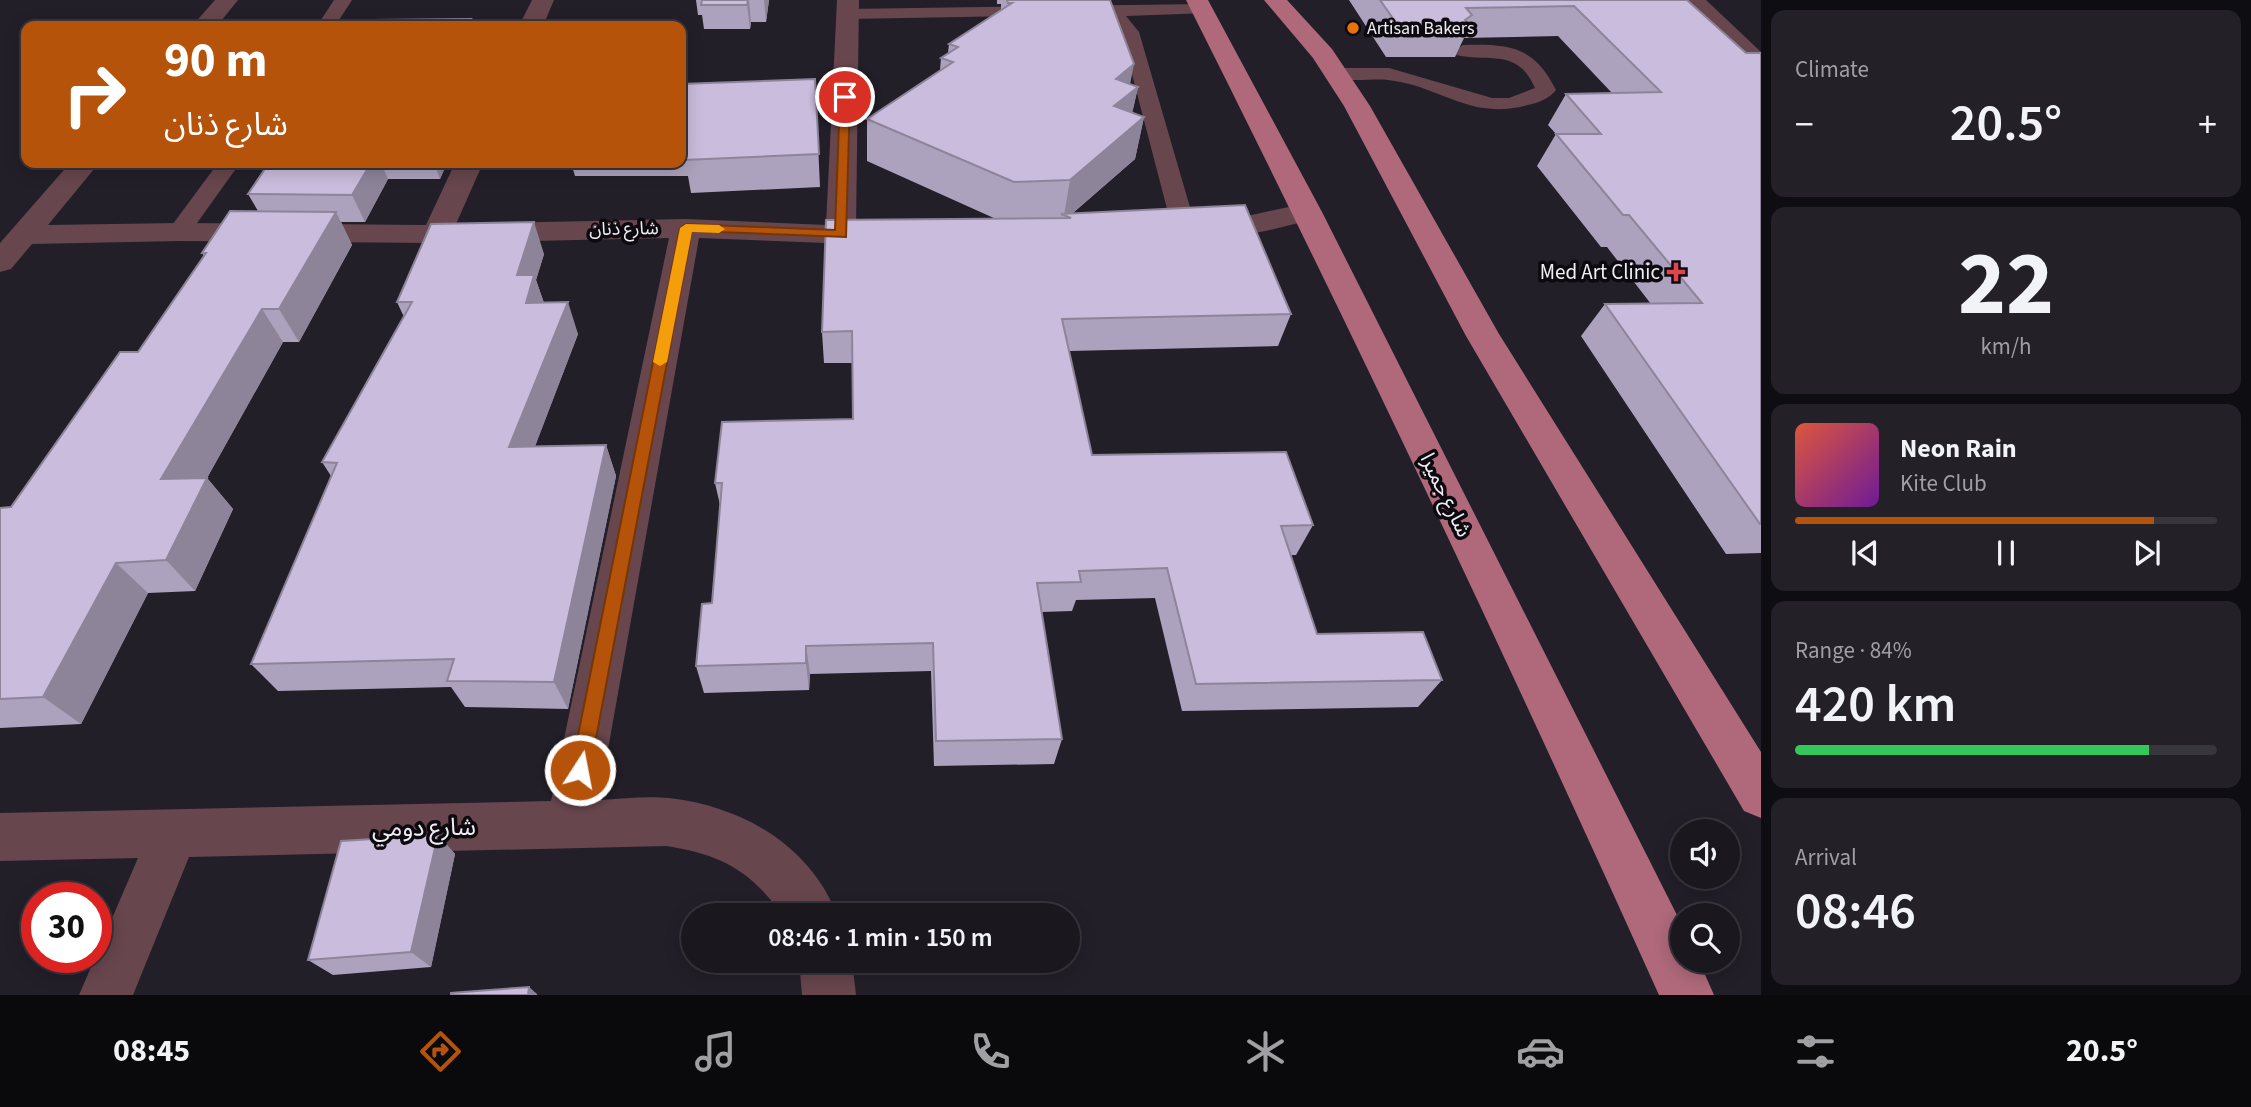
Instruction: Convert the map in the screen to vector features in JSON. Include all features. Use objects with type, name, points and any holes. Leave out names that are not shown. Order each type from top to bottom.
[{"type":"main road","points":[[1275,0],[1332,68],[1367,121],[1483,336],[1761,795]]},
{"type":"main road","name":"شارع جميرا","points":[[1199,5],[1307,212],[1617,845],[1687,995]]},
{"type":"street","points":[[208,21],[227,0]]},
{"type":"street","points":[[533,21],[543,0]]},
{"type":"street","points":[[1693,0],[1761,66]]},
{"type":"street","points":[[841,234],[848,7]]},
{"type":"street","points":[[0,262],[81,168]]},
{"type":"street","points":[[437,234],[467,168]]},
{"type":"street","points":[[1171,228],[1247,225],[1307,212]]},
{"type":"street","points":[[570,824],[686,228]]},
{"type":"street","name":"شارع ذنان","points":[[23,235],[178,232],[437,234],[686,228],[904,236]]},
{"type":"street","name":"شارع دومي","points":[[0,837],[666,822],[701,826],[734,837],[764,855],[789,880],[803,903]]},
{"type":"street","points":[[106,995],[174,833]]},
{"type":"street","points":[[826,973],[829,995]]},
{"type":"lane","points":[[329,21],[343,0]]},
{"type":"lane","points":[[848,7],[1098,11],[1199,5]]},
{"type":"lane","points":[[1098,11],[1120,20],[1130,32],[1171,228]]},
{"type":"lane","points":[[1332,68],[1408,78],[1471,101],[1498,105],[1525,103],[1546,90],[1535,68],[1518,58],[1484,50],[1463,51]]},
{"type":"lane","points":[[1332,68],[1407,57]]},
{"type":"lane","points":[[178,232],[225,168]]},
{"type":"building","points":[[702,0],[748,0],[747,5],[701,5]]},
{"type":"building","points":[[1007,0],[1110,0],[1134,64],[1116,79],[1138,87],[1114,106],[1144,117],[1070,180],[1014,182],[867,119],[953,62],[941,58],[958,47],[949,44],[1012,3]]},
{"type":"building","points":[[1380,0],[1687,0],[1746,53],[1761,53],[1761,524],[1605,304],[1702,303],[1629,215],[1623,215],[1556,134],[1601,134],[1566,94],[1661,92],[1574,6],[1466,8],[1472,15],[1465,20],[1469,27],[1399,27]]},
{"type":"building","points":[[471,19],[470,21],[372,20]]},
{"type":"building","points":[[815,79],[819,154],[686,160],[686,84]]},
{"type":"building","points":[[266,168],[368,168],[352,195],[248,194]]},
{"type":"building","points":[[1245,205],[1291,314],[1062,319],[1092,455],[1286,452],[1313,525],[1281,526],[1317,634],[1423,632],[1442,680],[1196,684],[1167,568],[1079,571],[1081,582],[1037,583],[1062,739],[936,741],[933,643],[806,646],[806,663],[696,666],[702,604],[712,603],[722,483],[715,483],[722,422],[853,419],[852,331],[822,332],[826,220],[1071,218],[1061,214]]},
{"type":"building","points":[[230,211],[336,212],[279,309],[262,309],[161,479],[207,478],[166,560],[116,563],[43,697],[0,699],[0,508],[11,507],[120,352],[138,352],[206,253],[202,253]]},
{"type":"building","points":[[534,222],[517,275],[534,275],[526,303],[568,302],[509,447],[606,445],[554,682],[447,681],[454,659],[251,664],[337,463],[322,462],[412,302],[397,302],[431,224]]},
{"type":"building","points":[[438,835],[411,952],[308,960],[341,841]]},
{"type":"building","points":[[529,987],[528,995],[451,995],[451,993]]},
{"type":"slow traffic","points":[[660,362],[686,228],[719,229]]},
{"type":"place","name":"Artisan Bakers","points":[[1353,28]]},
{"type":"place","name":"Med Art Clinic","points":[[1676,272]]},
{"type":"route","points":[[580,770],[686,228],[841,234],[845,97]]}]
